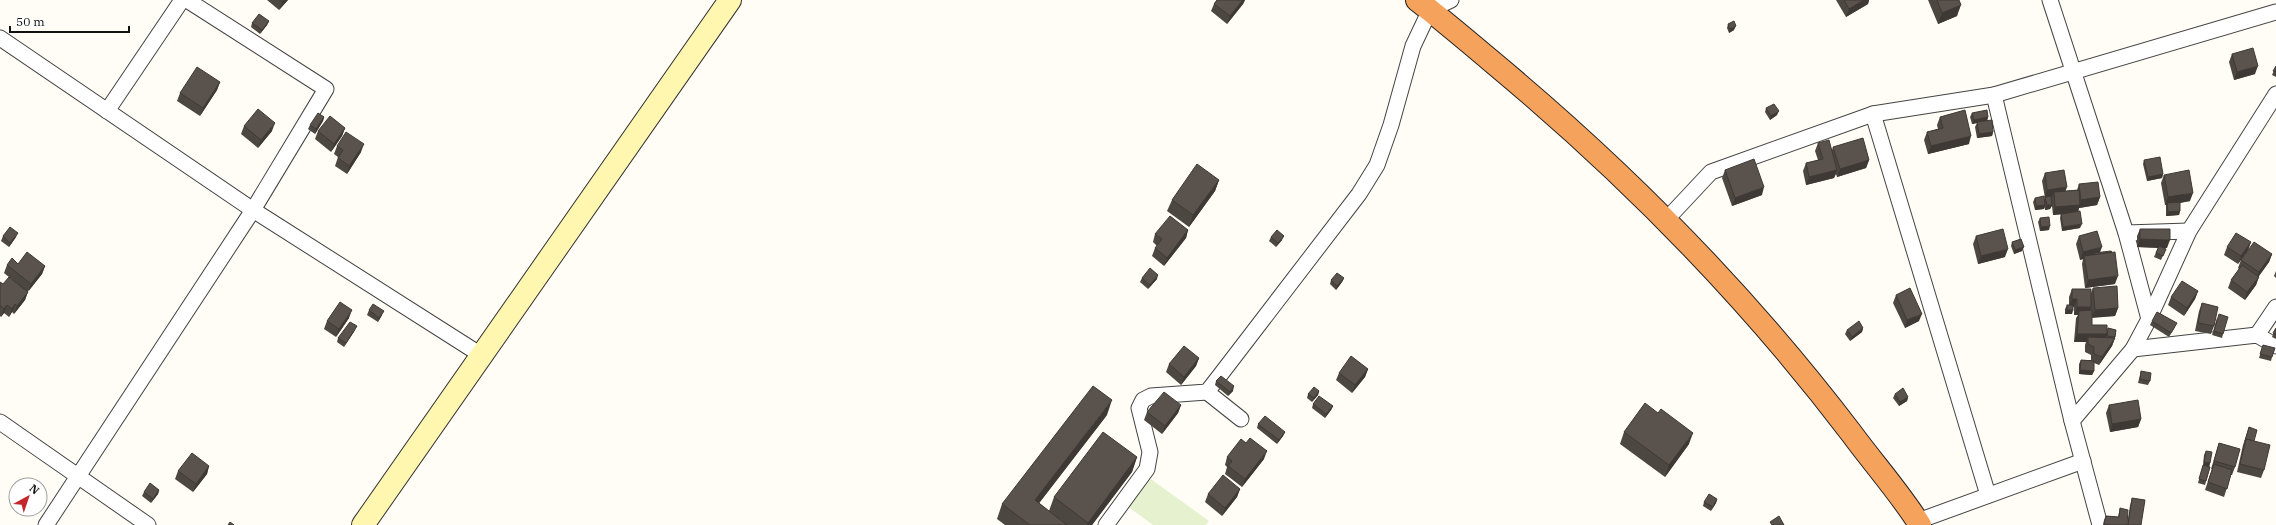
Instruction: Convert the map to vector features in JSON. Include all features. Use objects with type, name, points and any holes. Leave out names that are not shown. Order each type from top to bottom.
[{"type":"highway","points":[[1423,5],[1553,113],[1707,261],[1776,339],[1827,402],[1919,523]]},
{"type":"street","points":[[107,111],[182,0]]},
{"type":"street","points":[[46,525],[253,210],[326,90],[187,0]]},
{"type":"street","points":[[363,525],[730,0]]},
{"type":"street","points":[[1207,392],[1354,200],[1377,165],[1393,118],[1423,5],[1451,0]]},
{"type":"street","points":[[2050,0],[2126,233],[2149,319]]},
{"type":"street","points":[[1666,220],[1711,172],[1873,114],[1994,95],[2276,12]]},
{"type":"street","points":[[0,38],[253,210],[481,355]]},
{"type":"street","points":[[2072,421],[2133,349],[2149,319],[2189,231],[2276,94]]},
{"type":"street","points":[[1994,95],[2072,421],[2100,525]]},
{"type":"street","points":[[1873,114],[1988,495]]},
{"type":"street","points":[[2126,233],[2189,231]]},
{"type":"street","points":[[2257,335],[2276,307]]},
{"type":"street","points":[[2133,349],[2257,335],[2276,346]]},
{"type":"street","points":[[1106,525],[1147,469],[1150,452],[1139,408],[1143,400],[1151,396],[1207,392],[1241,419]]},
{"type":"street","points":[[0,422],[148,525]]},
{"type":"street","points":[[1919,523],[1988,495],[2082,461]]},
{"type":"green space","points":[[1148,477],[1209,521],[1206,525],[1153,525],[1127,506]]},
{"type":"building","points":[[1217,0],[1243,0],[1230,16],[1214,4]]},
{"type":"building","points":[[1844,0],[1864,0],[1849,9]]},
{"type":"building","points":[[1937,0],[1959,0],[1961,5],[1942,13]]},
{"type":"building","points":[[259,14],[269,21],[262,30],[252,23]]},
{"type":"building","points":[[1734,21],[1736,26],[1730,29],[1728,24]]},
{"type":"building","points":[[2253,48],[2258,66],[2237,72],[2232,54]]},
{"type":"building","points":[[197,67],[220,82],[203,108],[180,93]]},
{"type":"building","points":[[1774,104],[1779,111],[1771,116],[1766,108]]},
{"type":"building","points":[[258,109],[275,123],[261,140],[244,126]]},
{"type":"building","points":[[1965,110],[1971,136],[1931,146],[1927,132],[1943,128],[1940,117]]},
{"type":"building","points":[[1987,110],[1988,117],[1974,120],[1972,113]]},
{"type":"building","points":[[318,113],[324,117],[316,129],[310,125]]},
{"type":"building","points":[[330,116],[345,128],[334,144],[318,131]]},
{"type":"building","points":[[1992,120],[1993,132],[1979,134],[1977,122]]},
{"type":"building","points":[[346,132],[364,144],[349,166],[338,158],[343,150],[337,146]]},
{"type":"building","points":[[1863,138],[1869,160],[1840,169],[1833,147]]},
{"type":"building","points":[[1829,140],[1837,170],[1809,177],[1806,163],[1823,159],[1818,143]]},
{"type":"building","points":[[2160,157],[2163,174],[2148,177],[2144,160]]},
{"type":"building","points":[[1754,159],[1764,187],[1735,198],[1725,170]]},
{"type":"building","points":[[1197,164],[1219,180],[1193,215],[1172,200]]},
{"type":"building","points":[[2064,170],[2067,187],[2047,190],[2045,173]]},
{"type":"building","points":[[2189,170],[2193,193],[2168,197],[2164,175]]},
{"type":"building","points":[[2098,182],[2100,197],[2081,200],[2079,184]]},
{"type":"building","points":[[2079,190],[2080,205],[2055,207],[2054,192]]},
{"type":"building","points":[[2044,196],[2045,205],[2036,206],[2035,198]]},
{"type":"building","points":[[2051,196],[2052,205],[2047,205],[2045,197]]},
{"type":"building","points":[[2180,202],[2180,211],[2168,212],[2167,203]]},
{"type":"building","points":[[2080,211],[2082,224],[2063,227],[2061,214]]},
{"type":"building","points":[[1170,216],[1188,230],[1167,258],[1155,248],[1162,239],[1155,234]]},
{"type":"building","points":[[2049,217],[2050,226],[2041,227],[2040,218]]},
{"type":"building","points":[[10,227],[18,233],[10,243],[3,236]]},
{"type":"building","points":[[2003,229],[2008,249],[1981,256],[1976,236]]},
{"type":"building","points":[[2140,229],[2170,229],[2170,240],[2140,239]]},
{"type":"building","points":[[1277,230],[1284,236],[1278,243],[1271,237]]},
{"type":"building","points":[[2097,231],[2102,247],[2083,252],[2079,236]]},
{"type":"building","points":[[2236,233],[2251,242],[2241,256],[2227,247]]},
{"type":"building","points":[[2021,239],[2024,247],[2015,250],[2012,242]]},
{"type":"building","points":[[2254,242],[2272,254],[2259,272],[2241,260]]},
{"type":"building","points":[[2159,246],[2166,249],[2163,256],[2156,253]]},
{"type":"building","points":[[27,252],[45,266],[31,284],[7,265],[12,258],[18,264]]},
{"type":"building","points":[[2112,252],[2095,255],[2094,253]]},
{"type":"building","points":[[2115,252],[2118,276],[2088,280],[2084,256]]},
{"type":"building","points":[[2242,265],[2259,277],[2247,292],[2231,280]]},
{"type":"building","points":[[1150,268],[1158,275],[1150,285],[1142,278]]},
{"type":"building","points":[[1337,273],[1344,278],[1337,286],[1331,280]]},
{"type":"building","points":[[9,277],[28,292],[17,306],[15,304],[12,309],[7,305],[4,309],[0,305],[0,282],[3,284]]},
{"type":"building","points":[[2182,281],[2198,291],[2187,308],[2171,297]]},
{"type":"building","points":[[2117,286],[2118,308],[2095,310],[2093,288]]},
{"type":"building","points":[[1910,288],[1922,314],[1907,320],[1896,295]]},
{"type":"building","points":[[2072,289],[2091,289],[2091,307],[2077,307],[2077,299],[2072,299]]},
{"type":"building","points":[[340,302],[352,310],[339,329],[327,321]]},
{"type":"building","points":[[2202,303],[2218,307],[2214,326],[2198,323]]},
{"type":"building","points":[[373,304],[384,311],[379,318],[369,310]]},
{"type":"building","points":[[2067,305],[2073,305],[2073,310],[2067,310]]},
{"type":"building","points":[[2092,310],[2092,325],[2107,325],[2107,334],[2077,334],[2079,311]]},
{"type":"building","points":[[2157,312],[2177,323],[2171,333],[2152,321]]},
{"type":"building","points":[[2219,314],[2228,317],[2223,334],[2214,331]]},
{"type":"building","points":[[1859,321],[1863,328],[1852,337],[1847,330]]},
{"type":"building","points":[[350,322],[357,326],[346,343],[338,338]]},
{"type":"building","points":[[2108,328],[2116,330],[2115,337],[2107,336]]},
{"type":"building","points":[[2276,328],[2276,335],[2273,333]]},
{"type":"building","points":[[2088,337],[2115,338],[2102,357],[2094,354],[2094,347],[2088,344]]},
{"type":"building","points":[[2263,345],[2275,348],[2272,357],[2260,354]]},
{"type":"building","points":[[1184,346],[1199,358],[1184,377],[1169,364]]},
{"type":"building","points":[[1351,356],[1368,369],[1355,385],[1339,373]]},
{"type":"building","points":[[2081,360],[2094,361],[2094,371],[2080,370]]},
{"type":"building","points":[[2141,371],[2151,373],[2150,381],[2140,379]]},
{"type":"building","points":[[1221,376],[1234,386],[1230,392],[1216,381]]},
{"type":"building","points":[[1093,386],[1112,400],[1035,500],[1067,525],[1030,525],[1002,504]]},
{"type":"building","points":[[1314,387],[1319,391],[1314,398],[1308,394]]},
{"type":"building","points":[[1903,388],[1908,397],[1900,402],[1895,394]]},
{"type":"building","points":[[1164,392],[1181,405],[1165,426],[1147,412]]},
{"type":"building","points":[[1319,396],[1333,406],[1326,414],[1313,404]]},
{"type":"building","points":[[2138,400],[2141,419],[2112,424],[2109,405]]},
{"type":"building","points":[[1645,403],[1658,413],[1661,409],[1693,433],[1669,465],[1624,432]]},
{"type":"building","points":[[1265,416],[1285,432],[1279,440],[1258,424]]},
{"type":"building","points":[[2249,427],[2257,430],[2254,441],[2246,439],[2245,441]]},
{"type":"building","points":[[1103,432],[1137,457],[1088,523],[1054,497]]},
{"type":"building","points":[[1250,438],[1267,451],[1245,479],[1228,466],[1232,461],[1227,457],[1241,439],[1246,443]]},
{"type":"building","points":[[2246,439],[2270,445],[2264,470],[2240,464]]},
{"type":"building","points":[[2219,443],[2240,449],[2235,467],[2214,461]]},
{"type":"building","points":[[2206,451],[2212,452],[2210,463],[2204,462]]},
{"type":"building","points":[[192,453],[209,466],[196,484],[178,471]]},
{"type":"building","points":[[2214,464],[2232,470],[2227,489],[2208,482]]},
{"type":"building","points":[[2203,465],[2210,467],[2206,481],[2199,479]]},
{"type":"building","points":[[1223,475],[1240,489],[1225,508],[1208,494]]},
{"type":"building","points":[[150,483],[159,490],[153,499],[144,492]]},
{"type":"building","points":[[1709,494],[1717,499],[1713,507],[1704,502]]},
{"type":"building","points":[[2132,498],[2145,500],[2141,525],[2128,525]]},
{"type":"building","points":[[2120,508],[2128,510],[2127,525],[2104,524],[2106,516],[2119,517]]},
{"type":"building","points":[[1779,516],[1784,525],[1772,525],[1770,522]]}]
